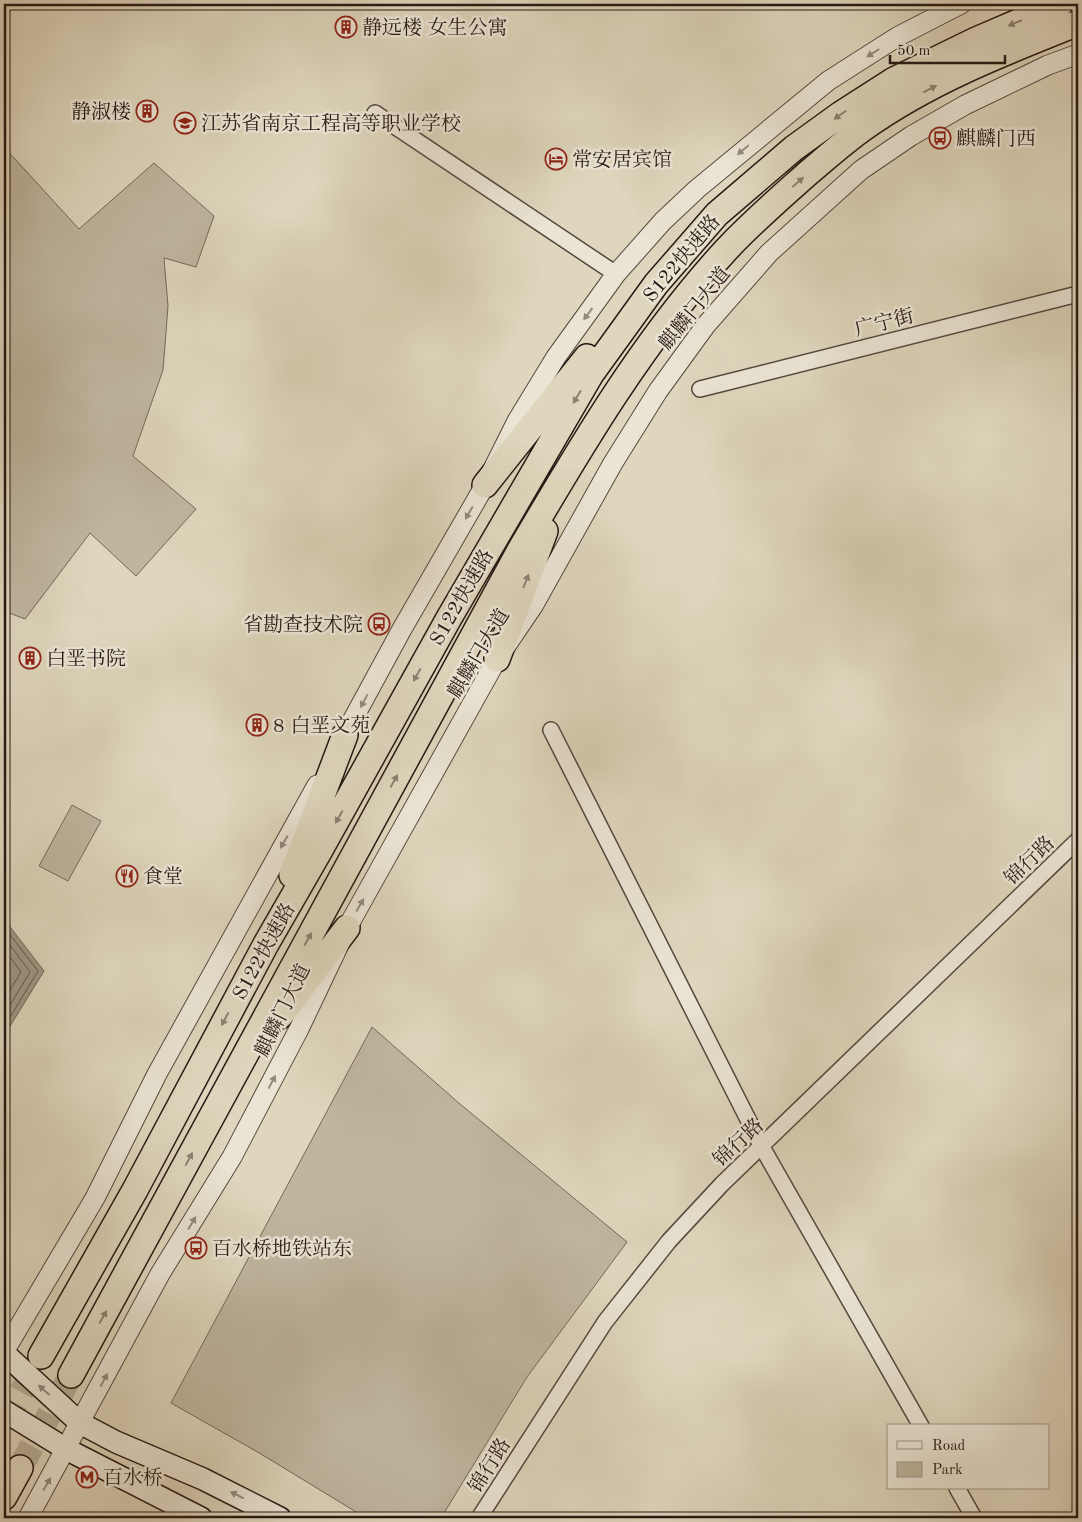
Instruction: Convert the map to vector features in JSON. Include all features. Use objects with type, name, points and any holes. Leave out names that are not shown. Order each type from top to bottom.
[{"type":"highway","name":"S122快速路","points":[[41,1356],[135,1190],[266,944],[529,478],[591,374],[656,284],[717,214],[794,148],[841,114],[894,80],[976,40],[1060,4]]},
{"type":"highway","name":"S122快速路","points":[[71,1375],[520,550],[570,464],[628,375],[725,251],[761,214],[865,127],[906,101],[990,58],[1078,23]]},
{"type":"highway","points":[[485,485],[577,367],[656,284]]},
{"type":"highway","points":[[497,660],[570,464]]},
{"type":"highway","points":[[266,944],[345,735]]},
{"type":"highway","points":[[228,1086],[347,928]]},
{"type":"highway","points":[[4,1498],[20,1468]]},
{"type":"main road","points":[[4,1353],[80,1423],[116,1442],[203,1479],[280,1518]]},
{"type":"main road","points":[[4,1411],[66,1449],[200,1518]]},
{"type":"street","points":[[4,1353],[95,1198],[156,1074],[270,865],[485,485],[517,421],[556,357],[616,274],[663,221],[697,189],[828,81],[897,37],[961,4]]},
{"type":"street","name":"麒麟门大道","points":[[66,1449],[160,1274],[232,1157],[299,1029],[347,928],[497,660],[533,606],[613,463],[658,391],[706,325],[769,252],[861,170],[911,136],[965,105],[1078,54]]},
{"type":"street","points":[[374,113],[616,274]]},
{"type":"street","name":"广宁街","points":[[700,389],[1078,294]]},
{"type":"street","points":[[551,730],[762,1147],[920,1424]]},
{"type":"street","name":"锦行路","points":[[479,1518],[604,1322],[669,1241],[722,1184],[1078,840]]},
{"type":"street","points":[[28,1518],[66,1449]]},
{"type":"street","points":[[958,1490],[974,1518]]},
{"type":"green space","points":[[4,147],[79,229],[154,163],[214,216],[196,267],[164,258],[168,306],[163,370],[133,456],[196,509],[136,576],[90,533],[25,619],[4,611]]},
{"type":"green space","points":[[72,805],[101,821],[68,881],[39,866]]},
{"type":"green space","points":[[372,1027],[460,1104],[627,1242],[527,1377],[441,1518],[366,1518],[261,1454],[171,1403]]},
{"type":"water","points":[[4,919],[44,971],[4,1036]]},
{"type":"tunnel","points":[[4,1425],[41,1356]]},
{"type":"tunnel","points":[[20,1468],[71,1375]]},
{"type":"place","name":"静远楼 女生公寓","points":[[346,27]]},
{"type":"place","name":"静淑楼","points":[[147,111]]},
{"type":"place","name":"江苏省南京工程高等职业学校","points":[[185,123]]},
{"type":"place","name":"麒麟门西","points":[[940,138]]},
{"type":"place","name":"常安居宾馆","points":[[556,159]]},
{"type":"place","name":"省勘查技术院","points":[[379,624]]},
{"type":"place","name":"白垩书院","points":[[30,658]]},
{"type":"place","name":"8 白垩文苑","points":[[257,725]]},
{"type":"place","name":"食堂","points":[[127,876]]},
{"type":"place","name":"百水桥地铁站东","points":[[196,1248]]},
{"type":"place","name":"百水桥","points":[[87,1477]]}]
